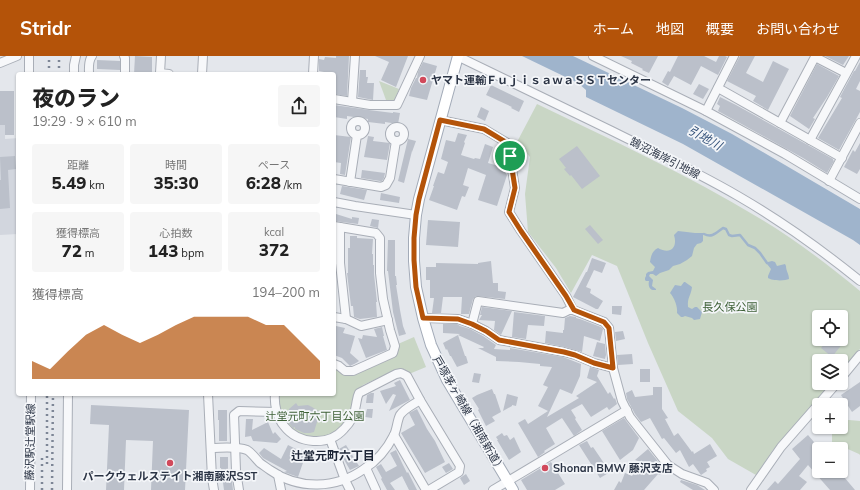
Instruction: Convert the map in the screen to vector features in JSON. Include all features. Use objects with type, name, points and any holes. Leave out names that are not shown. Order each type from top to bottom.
[{"type":"main road","name":"戸塚茅ヶ崎線（湘南新道）","points":[[457,56],[416,215],[414,238],[416,287],[431,345],[448,380],[510,486]]},
{"type":"street","points":[[0,63],[17,56]]},
{"type":"street","points":[[29,56],[29,72]]},
{"type":"street","points":[[74,72],[76,56]]},
{"type":"street","points":[[89,72],[90,57],[92,56]]},
{"type":"street","points":[[124,56],[125,72]]},
{"type":"street","points":[[160,72],[161,56]]},
{"type":"street","points":[[202,72],[203,56]]},
{"type":"street","points":[[313,72],[314,56]]},
{"type":"street","points":[[352,102],[355,56]]},
{"type":"street","points":[[336,99],[370,105],[397,105],[420,56]]},
{"type":"street","name":"鵠沼海岸引地線","points":[[457,56],[635,143],[733,193],[790,229],[860,280]]},
{"type":"street","points":[[593,56],[706,111],[785,154],[860,199]]},
{"type":"street","points":[[706,111],[734,56]]},
{"type":"street","points":[[810,140],[856,56]]},
{"type":"street","points":[[780,123],[815,57],[846,73]]},
{"type":"street","points":[[718,88],[842,158]]},
{"type":"street","points":[[440,120],[484,129],[509,144],[515,188],[509,212],[574,310]]},
{"type":"street","points":[[830,181],[860,123]]},
{"type":"street","points":[[350,182],[357,135]]},
{"type":"street","points":[[336,179],[381,187],[386,185],[390,178],[396,141]]},
{"type":"street","points":[[336,202],[416,215]]},
{"type":"street","points":[[336,365],[345,371],[353,372],[393,353],[395,346],[383,299],[380,273],[380,238],[376,233],[337,226],[346,319]]},
{"type":"street","points":[[472,324],[478,302],[563,313],[569,310],[574,310],[604,322],[609,328],[613,368],[622,401],[630,417],[668,465],[682,474],[707,483],[714,490]]},
{"type":"street","points":[[336,317],[346,319],[361,326],[388,320]]},
{"type":"street","points":[[423,318],[458,319],[486,331],[499,340],[570,354],[613,368]]},
{"type":"street","points":[[848,370],[860,355]]},
{"type":"street","points":[[275,396],[277,412],[283,425],[290,432],[300,439],[323,441],[330,439],[343,431],[350,423],[359,393],[396,374],[402,373],[407,376],[460,466],[458,472],[428,490],[394,435]]},
{"type":"street","points":[[751,490],[781,447],[831,390]]},
{"type":"street","name":"藤沢駅辻堂駅線","points":[[30,490],[31,396]]},
{"type":"street","points":[[67,490],[68,396]]},
{"type":"street","points":[[208,396],[212,478],[214,490]]},
{"type":"street","points":[[211,448],[235,448],[248,451],[260,463],[290,481],[321,487],[356,475],[379,458],[394,435],[400,416],[404,411],[420,400]]},
{"type":"street","points":[[493,490],[510,486],[627,410]]},
{"type":"street","points":[[239,490],[236,471],[234,415],[238,411],[277,412]]},
{"type":"street","points":[[330,439],[350,490]]},
{"type":"street","points":[[366,468],[376,490]]},
{"type":"street","points":[[278,475],[281,490]]},
{"type":"shaded area","points":[[0,125],[5,125],[5,139],[16,138],[16,234],[0,235]]},
{"type":"green space","points":[[379,81],[399,89],[395,100],[386,100]]},
{"type":"green space","name":"長久保公園","points":[[537,104],[650,158],[732,202],[798,243],[860,291],[860,349],[848,363],[848,354],[812,354],[812,390],[825,390],[818,398],[812,398],[812,405],[773,450],[756,475],[728,459],[712,438],[678,411],[648,343],[617,266],[592,255],[571,293],[556,268],[528,232],[525,194],[530,157],[517,142]]},
{"type":"green space","name":"辻堂元町六丁目公園","points":[[414,337],[426,367],[409,374],[404,369],[398,369],[363,385],[356,392],[353,410],[344,426],[325,438],[307,438],[291,430],[281,415],[278,396],[336,396],[336,369],[346,375],[354,375],[394,357],[398,351],[398,344]]},
{"type":"green space","points":[[848,420],[860,421],[860,455],[848,449],[848,442],[832,442],[832,434],[848,434]]},
{"type":"water","name":"引地川","points":[[522,56],[573,56],[682,108],[732,134],[860,209],[860,245],[683,144],[586,97],[586,90],[578,83]]},
{"type":"water","points":[[678,231],[703,233],[703,241],[697,244],[694,248],[692,256],[687,260],[656,276],[650,274],[649,276],[653,280],[652,286],[656,289],[652,290],[649,286],[649,281],[646,281],[645,278],[646,274],[653,271],[655,267],[650,262],[652,254],[658,248],[666,251],[672,249],[675,244],[674,235]]},
{"type":"water","points":[[768,262],[775,262],[777,266],[785,264],[789,279],[772,280],[768,278],[771,269],[767,264]]},
{"type":"water","points":[[684,282],[692,287],[688,307],[692,309],[697,307],[702,312],[700,319],[694,320],[685,316],[681,317],[677,313],[675,302],[670,293],[675,285],[681,286]]},
{"type":"building","points":[[135,56],[152,57],[152,72],[134,72]]},
{"type":"building","points":[[336,56],[349,56],[347,96],[336,94],[336,72],[319,71],[319,59],[324,60],[325,57],[336,58]]},
{"type":"building","points":[[375,56],[408,56],[396,87],[381,80],[389,62]]},
{"type":"building","points":[[621,56],[658,56],[649,73],[631,63],[632,61]]},
{"type":"building","points":[[678,56],[704,56],[716,62],[719,56],[727,57],[718,75],[701,66],[691,85],[674,76],[668,86],[662,82],[668,71],[670,72]]},
{"type":"building","points":[[740,56],[755,56],[746,73],[763,82],[773,61],[789,69],[768,110],[753,101],[756,96],[727,81]]},
{"type":"building","points":[[825,56],[849,56],[843,65]]},
{"type":"building","points":[[97,60],[120,61],[120,70],[97,69]]},
{"type":"building","name":"ヤマト運輸ＦｕｊｉｓａｗａＳＳＴセンター","points":[[423,62],[437,66],[427,100],[409,96]]},
{"type":"building","points":[[860,62],[860,81],[856,89],[860,91],[860,112],[839,150],[818,138],[842,98],[840,97]]},
{"type":"building","points":[[817,64],[839,76],[813,118],[815,119],[809,129],[790,116]]},
{"type":"building","points":[[360,70],[366,70],[366,77],[368,77],[367,83],[374,83],[373,100],[358,97]]},
{"type":"building","points":[[699,84],[709,89],[703,99],[693,94]]},
{"type":"building","points":[[491,85],[524,101],[519,112],[511,108],[512,107],[486,95]]},
{"type":"building","points":[[0,91],[14,91],[14,135],[5,135],[5,125],[0,125]]},
{"type":"building","points":[[720,97],[833,159],[834,161],[827,173],[718,111],[720,106],[717,104]]},
{"type":"building","points":[[336,105],[400,113],[398,124],[368,122],[368,119],[347,116],[347,119],[336,117]]},
{"type":"building","points":[[481,107],[489,111],[485,121],[477,117]]},
{"type":"building","points":[[458,133],[467,135],[461,155],[474,159],[480,159],[485,144],[493,147],[488,163],[502,167],[507,175],[497,206],[478,200],[486,175],[468,168],[463,185],[469,187],[465,197],[462,196],[457,210],[429,200],[438,172],[444,174],[448,162],[441,159],[446,140],[455,142]]},
{"type":"building","points":[[336,135],[351,137],[345,175],[340,174],[341,163],[336,162]]},
{"type":"building","points":[[368,136],[374,137],[373,141],[390,143],[387,160],[364,157]]},
{"type":"building","points":[[408,139],[416,141],[404,183],[398,181]]},
{"type":"building","points":[[860,143],[860,169],[857,174],[844,167],[853,150],[855,152]]},
{"type":"building","points":[[577,146],[600,176],[582,189],[564,169],[566,168],[559,159]]},
{"type":"building","points":[[519,148],[526,148],[526,163],[518,163]]},
{"type":"building","points":[[15,156],[16,169],[8,170],[10,208],[0,209],[0,157]]},
{"type":"building","points":[[362,170],[385,173],[384,178],[380,181],[361,178]]},
{"type":"building","points":[[342,186],[367,190],[364,200],[340,194]]},
{"type":"building","points":[[381,193],[400,197],[399,203],[380,200]]},
{"type":"building","points":[[336,214],[352,219],[352,217],[359,218],[358,224],[336,221]]},
{"type":"building","points":[[372,219],[379,220],[378,228],[370,226]]},
{"type":"building","points":[[428,220],[460,222],[458,247],[426,245]]},
{"type":"building","points":[[590,225],[603,240],[598,244],[585,229]]},
{"type":"building","points":[[350,236],[373,239],[372,254],[377,317],[360,319],[354,317],[353,306],[351,306],[347,273]]},
{"type":"building","points":[[388,240],[395,240],[396,285],[403,326],[406,334],[399,336],[393,312],[387,271]]},
{"type":"building","points":[[592,258],[606,263],[602,273],[594,270],[586,287],[591,289],[590,293],[603,301],[598,309],[573,297],[587,272]]},
{"type":"building","points":[[491,261],[493,283],[498,283],[498,291],[506,292],[505,299],[476,296],[473,299],[469,314],[461,314],[462,297],[443,297],[441,313],[432,313],[434,298],[430,298],[430,280],[426,280],[426,267],[436,267],[436,263],[478,264]]},
{"type":"building","points":[[612,306],[622,306],[621,315],[612,314]]},
{"type":"building","points":[[482,307],[512,311],[501,335],[494,330],[495,321],[479,320],[482,315],[480,315]]},
{"type":"building","points":[[514,312],[545,316],[544,326],[528,325],[526,339],[512,337]]},
{"type":"building","points":[[570,316],[601,327],[603,329],[600,341],[584,336],[582,352],[545,343],[546,331],[563,333],[565,318]]},
{"type":"building","points":[[443,324],[457,324],[470,329],[496,345],[494,349],[510,350],[510,348],[563,357],[581,364],[580,376],[572,394],[560,389],[547,417],[579,398],[576,396],[597,382],[587,378],[590,367],[599,370],[597,376],[608,394],[610,392],[614,399],[615,398],[617,404],[609,410],[607,407],[591,417],[582,404],[571,410],[582,430],[574,436],[562,418],[546,428],[555,444],[538,457],[518,423],[525,419],[528,424],[548,411],[538,406],[548,387],[543,385],[552,367],[540,366],[540,364],[496,361],[496,357],[478,348],[484,347],[458,335],[460,334],[443,333]]},
{"type":"building","points":[[336,326],[345,328],[343,333],[355,336],[350,353],[359,361],[350,366],[342,358],[336,356]]},
{"type":"building","points":[[382,327],[387,350],[366,358],[358,338],[362,339],[363,335],[377,337],[374,329]]},
{"type":"building","points":[[623,331],[625,339],[616,341],[615,332]]},
{"type":"building","points":[[458,335],[468,363],[457,367],[443,343]]},
{"type":"building","points":[[597,342],[605,344],[605,359],[593,356]]},
{"type":"building","points":[[823,346],[841,346],[834,354],[828,354],[821,348]]},
{"type":"building","points":[[632,354],[633,364],[618,365],[617,355]]},
{"type":"building","points":[[640,369],[650,369],[650,382],[640,382]]},
{"type":"building","points":[[474,373],[481,374],[479,383],[472,382]]},
{"type":"building","points":[[400,380],[410,400],[389,411],[396,395],[393,394],[386,404],[380,391],[396,386],[394,383]]},
{"type":"building","points":[[860,382],[860,406],[852,412],[848,406],[848,398],[843,398],[841,395]]},
{"type":"building","points":[[653,387],[662,387],[662,409],[668,418],[665,419],[674,436],[678,433],[694,454],[710,444],[717,456],[707,462],[710,467],[701,475],[693,464],[689,467],[680,450],[676,453],[664,438],[662,439],[650,418],[641,422],[635,414],[627,399],[626,393],[632,390],[635,397],[653,395]]},
{"type":"building","points":[[492,389],[501,412],[492,417],[495,421],[486,426],[478,410],[479,409],[472,398]]},
{"type":"building","points":[[374,393],[373,403],[366,403],[367,395]]},
{"type":"building","points":[[507,394],[518,397],[516,406],[512,405],[503,411]]},
{"type":"building","points":[[296,403],[298,406],[308,405],[320,412],[314,432],[304,433],[295,429],[295,427],[293,428],[289,423],[289,409]]},
{"type":"building","name":"パークウェルステイト湘南藤沢SST","points":[[91,405],[189,410],[185,490],[151,490],[153,441],[126,440],[124,490],[106,490],[109,425],[90,424]]},
{"type":"building","points":[[367,409],[373,409],[372,418],[365,417]]},
{"type":"building","points":[[417,409],[445,462],[425,473],[401,433],[415,425],[409,413]]},
{"type":"building","points":[[218,410],[227,410],[227,441],[219,441]]},
{"type":"building","points":[[624,418],[639,438],[633,450],[620,460],[602,431]]},
{"type":"building","points":[[246,419],[253,419],[252,430],[268,422],[273,434],[275,432],[281,439],[277,443],[253,441],[251,436],[245,437]]},
{"type":"building","points":[[502,433],[504,436],[507,435],[510,440],[514,437],[521,452],[509,460],[496,437]]},
{"type":"building","points":[[808,435],[814,442],[812,442],[812,470],[808,465],[799,476],[807,482],[800,490],[767,490],[775,481],[778,484],[800,459],[792,449]]},
{"type":"building","points":[[587,441],[591,448],[593,447],[610,472],[600,478],[579,445]]},
{"type":"building","points":[[288,445],[306,454],[298,477],[284,472],[287,471],[263,458],[259,453],[264,448],[281,459]]},
{"type":"building","points":[[346,445],[359,466],[350,470],[339,449]]},
{"type":"building","points":[[648,449],[665,470],[660,475],[658,474],[644,490],[614,490],[619,481],[621,483],[625,473],[632,476],[641,462],[635,460]]},
{"type":"building","points":[[396,450],[417,490],[409,490],[402,476],[390,483],[395,490],[387,490],[381,479],[382,478],[376,467],[381,464],[386,472],[397,466],[390,453]]},
{"type":"building","points":[[220,457],[228,457],[228,473],[231,472],[233,490],[224,490],[220,468]]},
{"type":"building","name":"Shonan BMW 藤沢支店","points":[[551,462],[565,484],[555,490],[527,490],[521,480]]},
{"type":"building","points":[[449,463],[453,469],[446,473],[442,467]]},
{"type":"building","points":[[466,474],[470,481],[464,485],[460,478]]},
{"type":"building","points":[[819,478],[845,478],[855,490],[830,490]]},
{"type":"building","points":[[681,480],[697,485],[705,490],[693,490],[680,482]]},
{"type":"waterway","points":[[704,234],[712,235],[723,228],[726,229],[729,235],[740,235],[748,245],[755,248],[760,253],[767,263]]},
{"type":"railway","points":[[49,56],[49,72]]},
{"type":"railway","points":[[59,56],[59,72]]},
{"type":"railway","points":[[47,396],[47,464]]},
{"type":"railway","points":[[52,490],[53,396]]},
{"type":"railway","points":[[42,456],[42,490]]},
{"type":"place","name":"ヤマト運輸ＦｕｊｉｓａｗａＳＳＴセンター","points":[[423,80]]},
{"type":"place","name":"パークウェルステイト湘南藤沢SST","points":[[170,463]]},
{"type":"place","name":"Shonan BMW 藤沢支店","points":[[545,468]]},
{"type":"district","name":"辻堂元町六丁目","points":[[333,456]]},
{"type":"route","points":[[440,120],[484,129],[509,144],[510,156],[515,188],[509,212],[574,310],[604,322],[609,328],[613,368],[564,352],[499,340],[486,331],[458,319],[423,318],[416,287],[414,238],[419,199],[440,120]]}]
